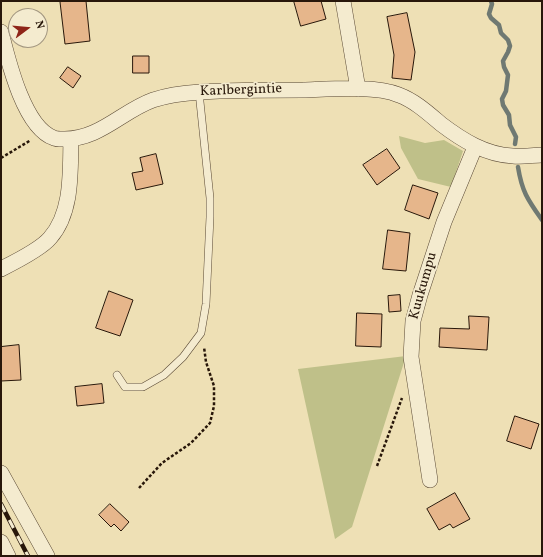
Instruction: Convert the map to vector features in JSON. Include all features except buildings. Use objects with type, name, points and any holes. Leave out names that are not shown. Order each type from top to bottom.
[{"type":"street","points":[[343,1],[358,89]]},
{"type":"street","name":"Karlbergintie","points":[[1,32],[7,57],[24,106],[31,119],[43,132],[54,139],[71,139],[91,135],[128,112],[152,100],[166,96],[199,92],[358,89],[399,95],[422,108],[449,130],[475,147],[492,153],[513,156],[542,154]]},
{"type":"street","points":[[1,269],[29,253],[50,238],[59,223],[66,207],[69,189],[71,139]]},
{"type":"street","name":"Kuukumpu","points":[[430,480],[411,357],[413,321],[444,222],[475,147]]},
{"type":"street","points":[[1,473],[47,556]]},
{"type":"street","points":[[1,542],[8,556]]},
{"type":"lane","points":[[117,375],[125,387],[143,387],[164,375],[178,362],[202,333],[206,304],[210,204],[199,92]]},
{"type":"path","points":[[1,158],[43,132]]},
{"type":"path","points":[[139,488],[162,463],[191,443],[210,423],[214,406],[214,386],[206,362],[202,333]]},
{"type":"path","points":[[377,466],[402,396]]},
{"type":"green space","points":[[399,136],[425,143],[444,140],[463,151],[451,187],[418,179],[401,148]]},
{"type":"green space","points":[[406,356],[352,527],[335,539],[298,369]]},
{"type":"waterway","points":[[491,1],[492,4],[489,14],[491,18],[499,25],[501,33],[508,40],[510,46],[503,61],[508,75],[506,91],[502,99],[503,105],[509,115],[510,125],[516,137],[515,144]]},
{"type":"waterway","points":[[518,167],[521,183],[526,195],[542,220]]},
{"type":"railway","points":[[1,504],[28,556]]}]
